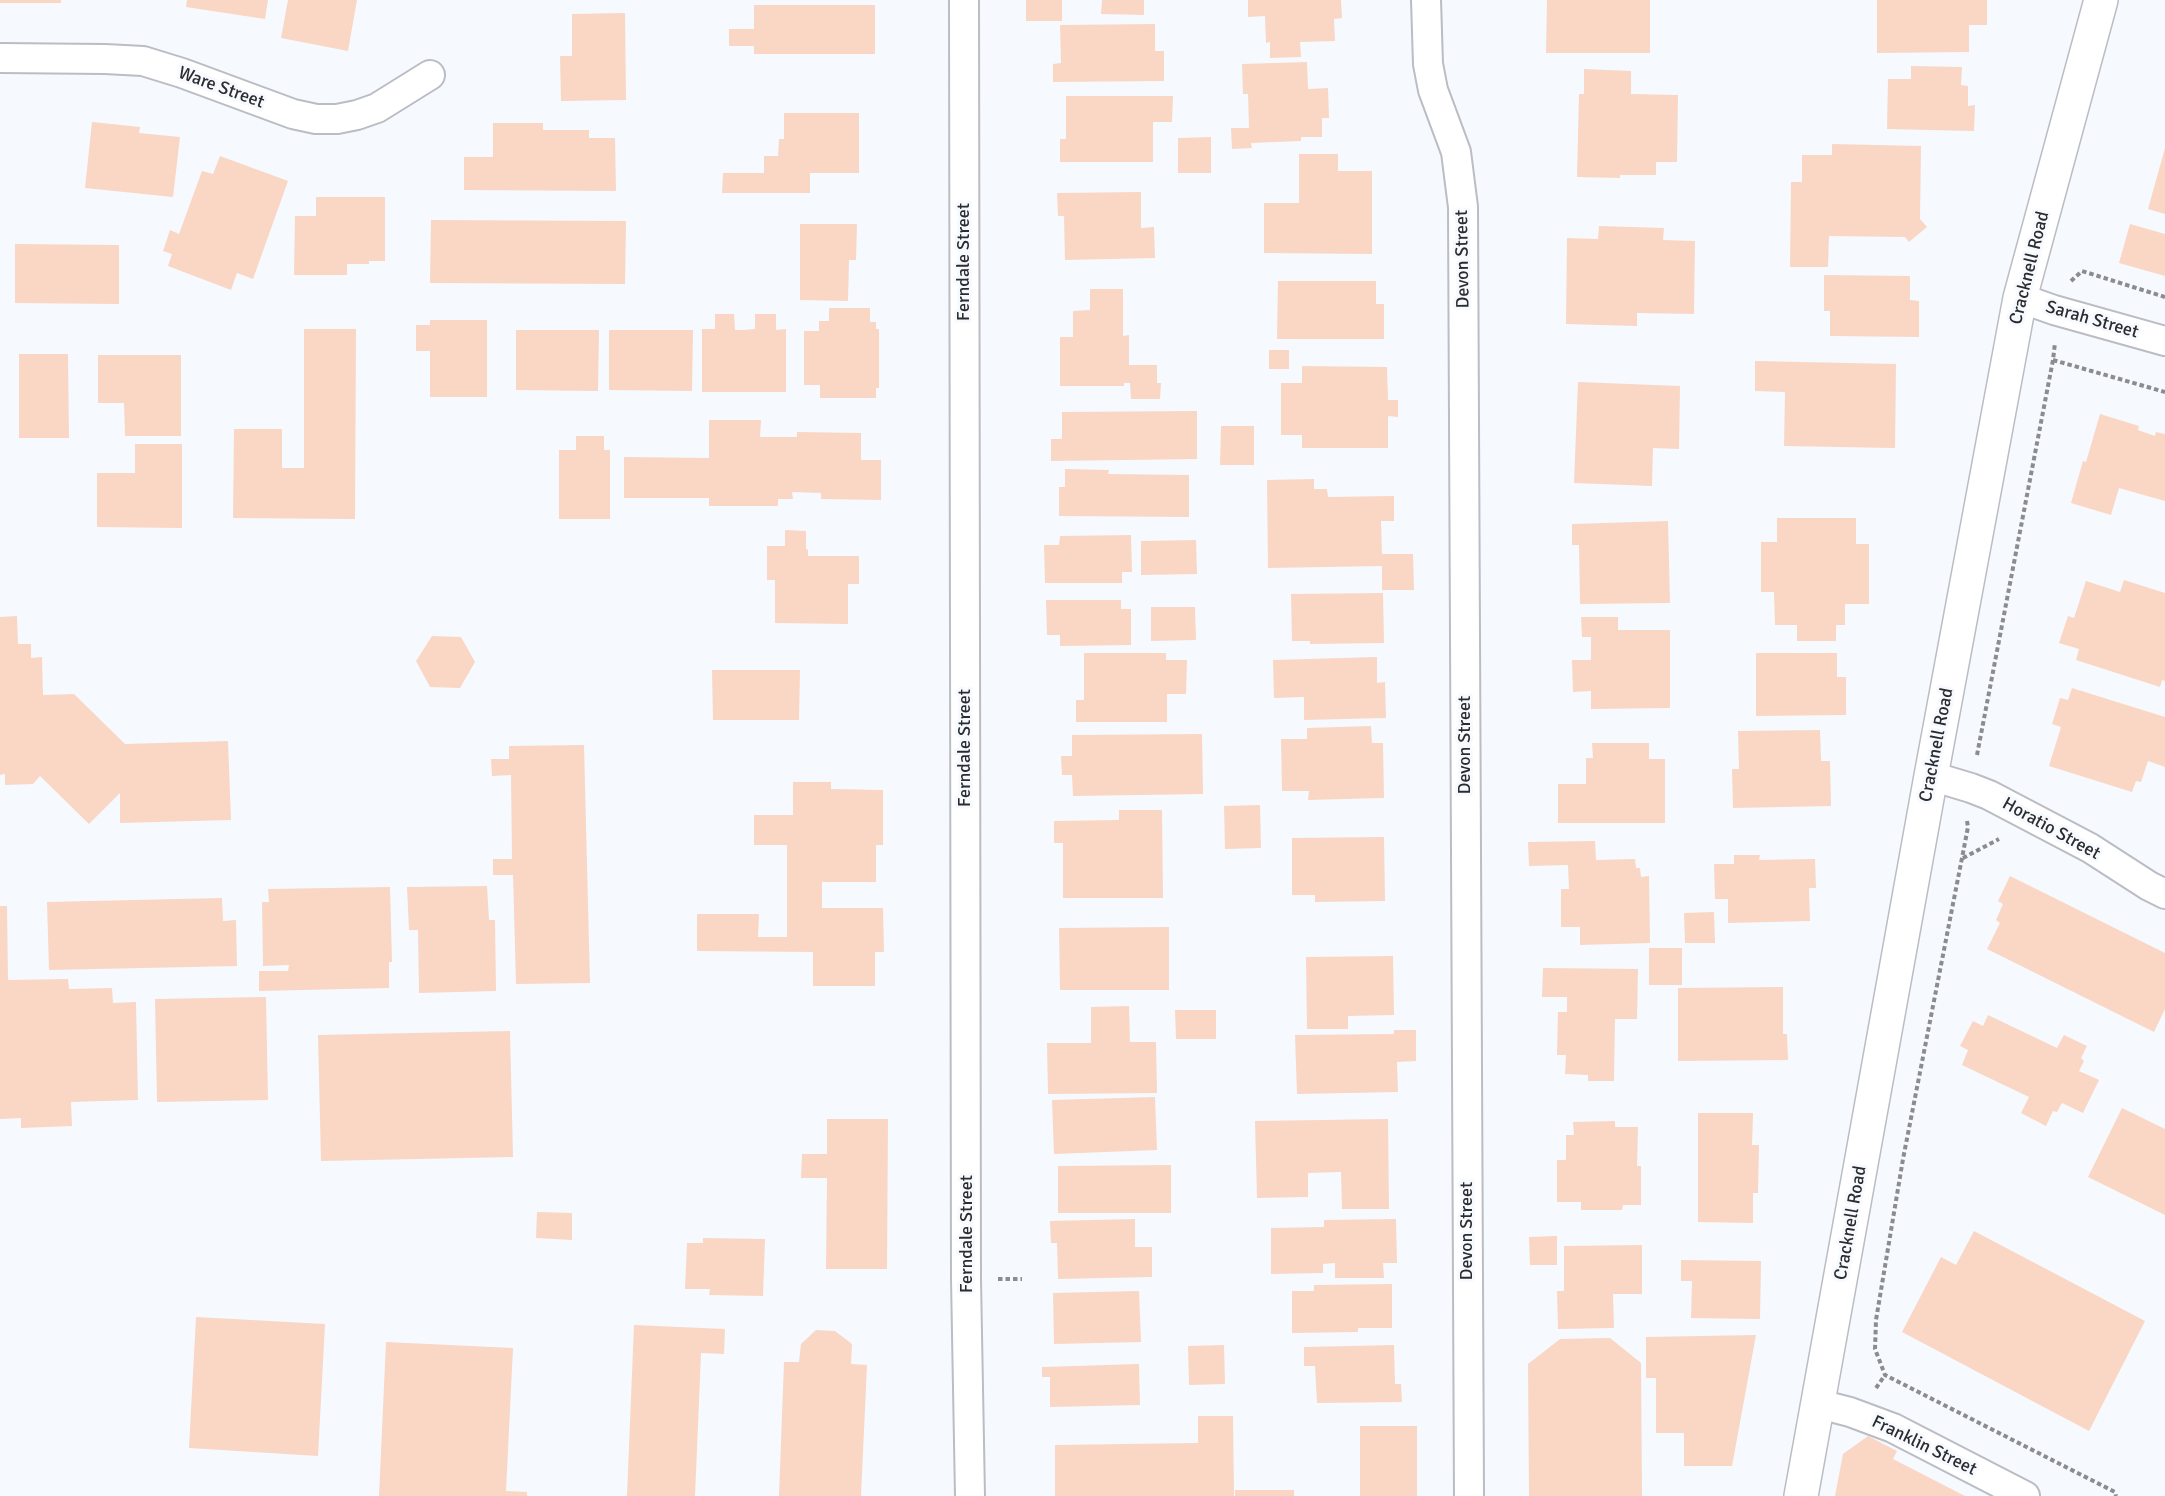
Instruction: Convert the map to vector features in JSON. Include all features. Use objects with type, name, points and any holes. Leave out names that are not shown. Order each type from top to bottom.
[{"type":"street","name":"Ferndale Street","points":[[964,0],[966,1279],[970,1496]]},
{"type":"street","name":"Devon Street","points":[[1426,0],[1428,64],[1433,90],[1456,152],[1463,207],[1469,1496]]},
{"type":"street","name":"Cracknell Road","points":[[1801,1496],[2020,298],[2101,0]]},
{"type":"street","name":"Ware Street","points":[[0,58],[85,58],[143,62],[182,73],[293,114],[316,119],[338,119],[377,108],[430,75]]},
{"type":"street","name":"Sarah Street","points":[[2020,298],[2054,310],[2165,341]]},
{"type":"street","name":"Horatio Street","points":[[1931,776],[1971,788],[1999,801],[2090,848],[2165,894]]},
{"type":"street","name":"Franklin Street","points":[[1819,1404],[1850,1412],[1893,1428],[2025,1496]]},
{"type":"path","points":[[2073,279],[2082,271],[2165,297]]},
{"type":"path","points":[[1976,762],[2054,346]]},
{"type":"path","points":[[2053,360],[2165,392]]},
{"type":"path","points":[[1966,820],[1968,827],[1903,1159],[1876,1320],[1875,1349],[1885,1375],[2115,1492],[2116,1496]]},
{"type":"path","points":[[1962,858],[2001,837]]},
{"type":"path","points":[[994,1279],[1022,1279]]},
{"type":"building","points":[[0,0],[61,0],[61,3],[0,3]]},
{"type":"building","points":[[187,0],[268,0],[265,19],[186,7]]},
{"type":"building","points":[[288,0],[357,0],[348,51],[281,38]]},
{"type":"building","points":[[1026,0],[1062,0],[1062,21],[1026,21]]},
{"type":"building","points":[[1102,0],[1144,0],[1144,15],[1101,14]]},
{"type":"building","points":[[1248,0],[1341,0],[1342,18],[1334,19],[1335,41],[1300,42],[1301,57],[1270,58],[1270,42],[1266,43],[1265,16],[1248,17]]},
{"type":"building","points":[[1547,0],[1650,0],[1650,53],[1546,53]]},
{"type":"building","points":[[1877,0],[1987,0],[1987,25],[1969,25],[1969,52],[1877,53]]},
{"type":"building","points":[[754,5],[875,5],[875,54],[754,54],[754,46],[729,46],[729,29],[754,29]]},
{"type":"building","points":[[625,13],[626,100],[561,101],[560,56],[572,56],[572,14]]},
{"type":"building","points":[[1155,24],[1155,51],[1164,51],[1164,81],[1053,82],[1053,64],[1061,63],[1060,25]]},
{"type":"building","points":[[1307,62],[1308,89],[1328,88],[1329,118],[1322,118],[1322,137],[1301,137],[1301,141],[1251,143],[1252,148],[1232,149],[1231,128],[1249,128],[1248,94],[1243,94],[1242,64]]},
{"type":"building","points":[[1911,66],[1962,67],[1961,85],[1968,86],[1968,106],[1975,105],[1974,131],[1887,129],[1888,79],[1911,79]]},
{"type":"building","points":[[1584,69],[1631,71],[1631,94],[1678,95],[1677,162],[1656,162],[1656,175],[1620,175],[1620,178],[1577,177],[1579,94],[1584,94]]},
{"type":"building","points":[[1066,96],[1173,96],[1172,122],[1153,122],[1153,162],[1060,162],[1060,139],[1066,139]]},
{"type":"building","points":[[784,113],[859,113],[859,173],[810,173],[810,193],[722,193],[723,173],[764,173],[764,156],[778,156],[779,139],[784,139]]},
{"type":"building","points":[[92,122],[140,127],[139,133],[180,137],[173,197],[85,188]]},
{"type":"building","points":[[493,123],[543,123],[543,130],[589,130],[589,138],[615,138],[616,191],[464,190],[464,157],[493,157]]},
{"type":"building","points":[[1211,137],[1211,173],[1178,173],[1178,138]]},
{"type":"building","points":[[1832,144],[1921,146],[1920,219],[1927,227],[1909,242],[1905,237],[1829,236],[1828,267],[1790,267],[1791,182],[1802,182],[1802,155],[1832,155]]},
{"type":"building","points":[[2165,148],[2165,214],[2148,209]]},
{"type":"building","points":[[1299,154],[1338,154],[1338,171],[1372,171],[1372,254],[1264,253],[1264,203],[1299,203]]},
{"type":"building","points":[[220,156],[288,181],[253,279],[237,273],[231,290],[168,266],[172,254],[163,251],[170,230],[179,234],[202,171],[213,174]]},
{"type":"building","points":[[1141,192],[1141,228],[1154,227],[1155,258],[1065,260],[1064,216],[1058,216],[1057,193]]},
{"type":"building","points":[[316,197],[385,197],[385,261],[347,264],[347,275],[294,275],[295,216],[316,216]]},
{"type":"building","points":[[431,220],[626,221],[625,284],[430,283]]},
{"type":"building","points":[[800,224],[857,224],[856,260],[849,260],[848,301],[800,300]]},
{"type":"building","points":[[2130,224],[2165,234],[2165,276],[2119,263]]},
{"type":"building","points":[[1599,226],[1664,228],[1663,240],[1695,241],[1694,314],[1637,313],[1637,326],[1566,324],[1567,238],[1598,239]]},
{"type":"building","points":[[15,244],[119,245],[119,304],[15,303]]},
{"type":"building","points":[[1824,275],[1910,276],[1910,300],[1919,301],[1919,337],[1830,336],[1830,311],[1824,311]]},
{"type":"building","points":[[1278,281],[1376,281],[1376,304],[1384,304],[1384,339],[1277,339]]},
{"type":"building","points":[[1090,289],[1123,289],[1123,336],[1129,335],[1129,365],[1157,365],[1157,383],[1161,383],[1160,399],[1131,399],[1130,383],[1124,383],[1124,386],[1060,386],[1060,337],[1073,337],[1073,311],[1090,310]]},
{"type":"building","points":[[829,308],[870,308],[870,322],[876,322],[876,329],[879,329],[879,388],[876,388],[876,398],[820,398],[820,385],[804,385],[804,331],[819,331],[819,321],[829,321]]},
{"type":"building","points":[[715,314],[734,314],[735,330],[744,330],[755,329],[755,314],[776,314],[776,330],[786,329],[786,392],[702,392],[702,329],[715,329]]},
{"type":"building","points":[[430,320],[487,320],[487,397],[430,397],[430,351],[416,351],[416,325],[430,325]]},
{"type":"building","points":[[304,329],[356,329],[355,519],[233,518],[234,429],[282,429],[282,468],[304,468]]},
{"type":"building","points":[[516,330],[599,330],[598,391],[516,390]]},
{"type":"building","points":[[609,330],[693,330],[692,391],[609,390]]},
{"type":"building","points":[[1269,350],[1289,350],[1289,369],[1269,369]]},
{"type":"building","points":[[19,354],[68,354],[69,438],[19,438]]},
{"type":"building","points":[[98,355],[181,355],[181,436],[125,436],[124,403],[98,403]]},
{"type":"building","points":[[1755,361],[1896,364],[1895,448],[1784,446],[1785,392],[1755,391]]},
{"type":"building","points":[[1302,366],[1387,367],[1388,400],[1398,400],[1398,417],[1388,416],[1388,448],[1302,448],[1302,435],[1281,435],[1281,383],[1302,383]]},
{"type":"building","points":[[1578,382],[1680,386],[1679,449],[1653,448],[1652,486],[1574,483]]},
{"type":"building","points":[[1197,411],[1197,459],[1051,461],[1051,439],[1062,439],[1062,412]]},
{"type":"building","points":[[2100,414],[2139,426],[2138,430],[2155,436],[2156,432],[2165,434],[2165,501],[2119,488],[2111,515],[2071,503]]},
{"type":"building","points":[[709,420],[761,420],[760,437],[797,437],[797,432],[861,433],[861,460],[881,460],[881,500],[821,499],[821,493],[792,492],[793,499],[778,499],[778,506],[709,506],[709,498],[624,498],[624,457],[709,458]]},
{"type":"building","points":[[1221,426],[1254,426],[1254,465],[1220,465]]},
{"type":"building","points":[[576,436],[604,436],[604,450],[610,450],[610,519],[559,519],[559,450],[576,450]]},
{"type":"building","points":[[135,444],[182,444],[182,528],[97,527],[97,473],[135,473]]},
{"type":"building","points":[[1065,469],[1109,470],[1108,474],[1189,475],[1189,517],[1059,516],[1059,487],[1065,487]]},
{"type":"building","points":[[1314,479],[1314,489],[1327,489],[1328,497],[1394,496],[1394,521],[1381,521],[1382,554],[1413,554],[1414,590],[1382,590],[1382,566],[1268,568],[1267,480]]},
{"type":"building","points":[[1777,518],[1856,518],[1856,544],[1869,544],[1869,604],[1845,604],[1845,625],[1836,625],[1836,641],[1797,641],[1797,625],[1775,625],[1774,592],[1761,592],[1761,542],[1777,542]]},
{"type":"building","points":[[1668,521],[1670,603],[1580,604],[1579,545],[1572,545],[1572,524]]},
{"type":"building","points":[[785,530],[806,531],[808,556],[859,556],[859,584],[848,584],[848,624],[775,623],[775,580],[767,580],[767,546],[785,546]]},
{"type":"building","points":[[1131,535],[1132,572],[1122,572],[1122,583],[1045,583],[1044,545],[1059,545],[1060,536]]},
{"type":"building","points":[[1196,540],[1197,574],[1141,575],[1141,541]]},
{"type":"building","points":[[2124,580],[2165,593],[2165,681],[2162,680],[2160,687],[2076,660],[2079,649],[2059,643],[2068,616],[2074,618],[2086,581],[2120,592]]},
{"type":"building","points":[[1383,593],[1384,643],[1310,644],[1310,641],[1292,641],[1291,594]]},
{"type":"building","points":[[1046,600],[1121,600],[1121,609],[1131,609],[1131,645],[1060,646],[1060,635],[1047,635]]},
{"type":"building","points":[[1151,607],[1195,607],[1196,640],[1151,641]]},
{"type":"building","points":[[17,616],[18,644],[31,644],[31,658],[42,657],[43,695],[74,694],[125,744],[228,741],[231,820],[120,823],[120,793],[89,824],[40,776],[33,784],[5,785],[5,774],[0,775],[0,617]]},
{"type":"building","points":[[1581,617],[1618,617],[1618,630],[1670,630],[1670,708],[1591,709],[1591,691],[1573,692],[1572,660],[1591,660],[1591,637],[1582,637]]},
{"type":"building","points":[[432,636],[461,637],[475,662],[460,688],[430,687],[416,661]]},
{"type":"building","points":[[1084,653],[1166,653],[1166,660],[1187,660],[1186,694],[1167,694],[1167,722],[1076,722],[1076,700],[1084,700]]},
{"type":"building","points":[[1756,653],[1837,653],[1837,677],[1846,677],[1846,715],[1756,716]]},
{"type":"building","points":[[1377,657],[1377,683],[1385,682],[1386,718],[1304,720],[1304,697],[1274,698],[1273,660]]},
{"type":"building","points":[[712,670],[800,670],[799,720],[713,720]]},
{"type":"building","points":[[2072,688],[2165,717],[2165,767],[2148,761],[2141,782],[2136,781],[2132,792],[2049,766],[2061,727],[2052,724],[2060,698],[2068,700]]},
{"type":"building","points":[[1371,726],[1372,743],[1383,743],[1384,798],[1308,800],[1309,791],[1282,791],[1281,739],[1307,739],[1307,728]]},
{"type":"building","points":[[1820,730],[1821,761],[1830,761],[1831,806],[1733,808],[1732,769],[1739,769],[1738,731]]},
{"type":"building","points":[[1202,734],[1203,794],[1073,796],[1072,775],[1062,775],[1061,756],[1072,756],[1072,735]]},
{"type":"building","points":[[1592,743],[1649,743],[1649,759],[1665,759],[1665,823],[1558,823],[1558,784],[1586,784],[1586,758],[1593,758]]},
{"type":"building","points":[[584,745],[590,983],[516,984],[513,875],[493,875],[493,859],[512,859],[511,775],[492,776],[491,759],[509,759],[509,746]]},
{"type":"building","points":[[793,782],[831,782],[831,789],[883,790],[883,845],[876,845],[876,882],[822,882],[822,908],[883,908],[884,952],[875,952],[875,986],[813,986],[813,952],[697,951],[697,914],[759,914],[758,937],[787,937],[787,845],[754,845],[754,815],[793,815]]},
{"type":"building","points":[[1260,805],[1261,848],[1225,849],[1224,806]]},
{"type":"building","points":[[1119,810],[1162,810],[1163,898],[1063,898],[1063,843],[1054,843],[1054,821],[1119,820]]},
{"type":"building","points":[[1384,837],[1385,901],[1315,902],[1315,895],[1292,895],[1292,838]]},
{"type":"building","points":[[1595,841],[1596,860],[1635,859],[1636,868],[1640,868],[1641,877],[1649,876],[1650,943],[1580,945],[1580,927],[1561,927],[1561,889],[1569,889],[1568,865],[1529,866],[1528,842]]},
{"type":"building","points":[[1734,855],[1760,855],[1759,860],[1815,859],[1816,888],[1809,888],[1810,921],[1728,923],[1728,899],[1715,899],[1714,864],[1734,864]]},
{"type":"building","points":[[2010,876],[2165,953],[2165,1009],[2154,1032],[1987,949],[2000,923],[1996,920],[2003,904],[1998,901]]},
{"type":"building","points":[[487,886],[489,920],[495,920],[496,991],[419,993],[418,930],[409,930],[407,887]]},
{"type":"building","points":[[390,887],[392,962],[389,962],[389,988],[259,991],[259,971],[288,971],[289,965],[263,966],[262,902],[269,902],[268,889]]},
{"type":"building","points":[[222,898],[223,921],[236,920],[237,966],[49,970],[47,902]]},
{"type":"building","points":[[0,906],[7,906],[8,980],[68,979],[69,989],[112,988],[113,1003],[136,1002],[138,1100],[71,1102],[72,1126],[21,1128],[21,1118],[0,1119]]},
{"type":"building","points":[[1714,912],[1715,943],[1685,943],[1684,913]]},
{"type":"building","points":[[1169,927],[1169,990],[1060,990],[1059,928]]},
{"type":"building","points":[[1649,948],[1682,948],[1682,985],[1649,985]]},
{"type":"building","points":[[1393,956],[1394,1015],[1348,1016],[1348,1029],[1307,1029],[1306,957]]},
{"type":"building","points":[[1543,968],[1638,969],[1637,1019],[1615,1019],[1614,1081],[1588,1081],[1588,1075],[1565,1074],[1566,1055],[1557,1055],[1558,1012],[1567,1012],[1567,997],[1542,997]]},
{"type":"building","points":[[1783,987],[1783,1034],[1787,1034],[1788,1060],[1678,1061],[1678,988]]},
{"type":"building","points":[[266,997],[268,1100],[157,1102],[155,999]]},
{"type":"building","points":[[1129,1006],[1130,1042],[1156,1042],[1157,1093],[1048,1094],[1047,1043],[1091,1043],[1091,1007]]},
{"type":"building","points":[[1175,1010],[1216,1010],[1216,1039],[1176,1039]]},
{"type":"building","points":[[1988,1015],[2057,1048],[2064,1035],[2087,1046],[2081,1058],[2084,1061],[2079,1071],[2099,1080],[2083,1113],[2062,1103],[2057,1112],[2053,1111],[2046,1126],[2021,1113],[2029,1097],[1962,1065],[1968,1050],[1960,1046],[1973,1021],[1983,1026]]},
{"type":"building","points":[[1394,1030],[1416,1030],[1416,1061],[1397,1062],[1398,1092],[1297,1094],[1295,1035],[1394,1034]]},
{"type":"building","points":[[510,1031],[513,1157],[321,1161],[318,1035]]},
{"type":"building","points":[[1155,1097],[1157,1150],[1054,1154],[1052,1100]]},
{"type":"building","points":[[2122,1108],[2165,1129],[2165,1215],[2088,1177]]},
{"type":"building","points":[[1698,1113],[1753,1113],[1752,1145],[1759,1145],[1758,1193],[1753,1193],[1753,1223],[1698,1222]]},
{"type":"building","points":[[827,1119],[888,1119],[887,1269],[826,1269],[827,1178],[801,1178],[802,1154],[827,1154]]},
{"type":"building","points":[[1388,1119],[1389,1209],[1342,1209],[1341,1172],[1308,1173],[1308,1197],[1257,1198],[1255,1121]]},
{"type":"building","points":[[1615,1121],[1615,1127],[1638,1127],[1637,1166],[1641,1166],[1641,1205],[1623,1205],[1622,1210],[1581,1210],[1581,1202],[1557,1202],[1557,1160],[1566,1160],[1566,1135],[1574,1135],[1573,1122]]},
{"type":"building","points":[[1171,1165],[1171,1213],[1058,1213],[1058,1166]]},
{"type":"building","points":[[537,1212],[572,1213],[572,1240],[536,1238]]},
{"type":"building","points":[[1135,1219],[1135,1247],[1152,1247],[1152,1277],[1058,1279],[1057,1243],[1051,1243],[1050,1221]]},
{"type":"building","points":[[1396,1219],[1397,1263],[1383,1263],[1384,1278],[1335,1278],[1335,1263],[1323,1264],[1323,1273],[1271,1274],[1271,1228],[1324,1227],[1324,1220]]},
{"type":"building","points":[[1974,1231],[2145,1321],[2089,1431],[1902,1332],[1941,1257],[1956,1265]]},
{"type":"building","points":[[1557,1236],[1557,1265],[1530,1265],[1529,1237]]},
{"type":"building","points":[[703,1238],[765,1239],[763,1296],[709,1295],[710,1289],[685,1289],[687,1243],[703,1243]]},
{"type":"building","points":[[1642,1245],[1642,1294],[1613,1294],[1614,1328],[1558,1329],[1557,1291],[1564,1291],[1564,1246]]},
{"type":"building","points":[[1681,1260],[1761,1261],[1760,1319],[1691,1318],[1692,1281],[1681,1281]]},
{"type":"building","points":[[1392,1284],[1392,1328],[1358,1328],[1358,1332],[1292,1333],[1292,1291],[1314,1291],[1314,1285]]},
{"type":"building","points":[[1139,1291],[1141,1342],[1054,1344],[1053,1293]]},
{"type":"building","points":[[196,1317],[325,1324],[318,1456],[189,1448]]},
{"type":"building","points":[[634,1325],[725,1329],[724,1354],[701,1353],[695,1496],[627,1496]]},
{"type":"building","points":[[816,1330],[835,1331],[852,1344],[851,1364],[867,1365],[861,1496],[779,1496],[784,1362],[799,1362],[801,1344]]},
{"type":"building","points":[[1756,1335],[1732,1466],[1684,1466],[1684,1433],[1656,1433],[1656,1378],[1646,1378],[1646,1337]]},
{"type":"building","points":[[1610,1338],[1641,1363],[1642,1496],[1529,1496],[1528,1364],[1560,1339]]},
{"type":"building","points":[[386,1342],[513,1348],[506,1491],[527,1492],[527,1496],[379,1496]]},
{"type":"building","points":[[1224,1345],[1225,1384],[1189,1385],[1188,1346]]},
{"type":"building","points":[[1394,1345],[1395,1384],[1401,1384],[1402,1402],[1317,1403],[1315,1366],[1304,1366],[1304,1347]]},
{"type":"building","points":[[1139,1364],[1140,1405],[1050,1407],[1050,1377],[1042,1377],[1042,1367]]},
{"type":"building","points":[[1198,1416],[1233,1416],[1234,1496],[1055,1496],[1055,1445],[1198,1443]]},
{"type":"building","points":[[1360,1426],[1417,1426],[1417,1496],[1360,1496]]},
{"type":"building","points":[[1868,1436],[1897,1451],[1893,1459],[1965,1496],[1835,1496],[1843,1454]]},
{"type":"building","points":[[1235,1490],[1294,1490],[1294,1496],[1235,1496]]}]
